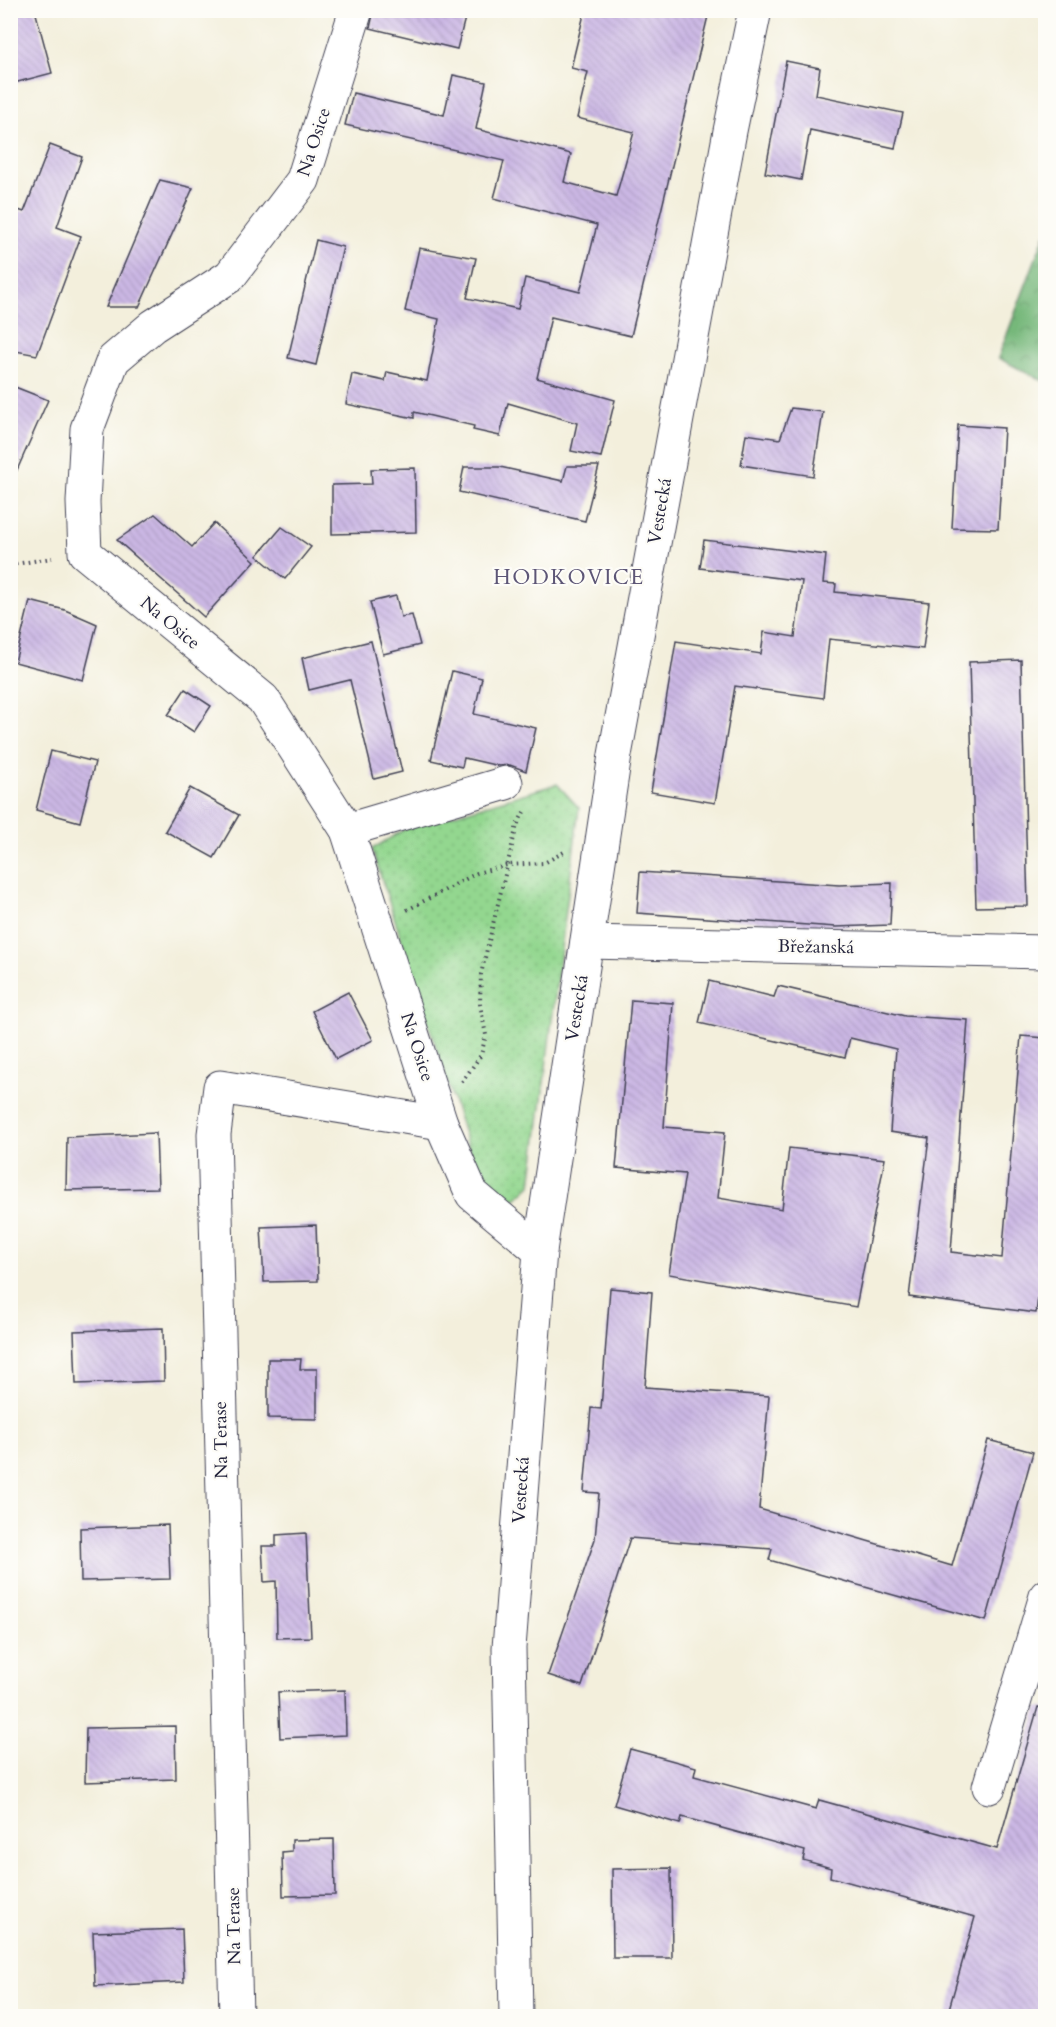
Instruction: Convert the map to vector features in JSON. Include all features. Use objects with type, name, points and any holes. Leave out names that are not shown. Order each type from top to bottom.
[{"type":"street","name":"Na Osice","points":[[356,10],[303,180],[230,276],[153,326],[113,360],[87,429],[83,502],[86,553],[262,699],[347,830],[437,1112],[472,1194],[540,1251]]},
{"type":"street","name":"Vestecká","points":[[516,2016],[509,1648],[540,1251],[603,832],[730,131],[755,10]]},
{"type":"street","points":[[347,830],[517,794]]},
{"type":"street","name":"Břežanská","points":[[587,942],[1046,951]]},
{"type":"street","name":"Na Terase","points":[[236,2016],[214,1134],[220,1087],[437,1112]]},
{"type":"street","points":[[989,1787],[1046,1596]]},
{"type":"path","points":[[10,565],[86,553]]},
{"type":"path","points":[[437,1112],[465,1080],[481,1054],[486,1035],[480,1004],[481,974],[517,825],[517,794]]},
{"type":"path","points":[[379,929],[428,897],[477,873],[507,865],[544,863],[603,832]]},
{"type":"green space","points":[[1045,234],[1045,382],[998,358]]},
{"type":"green space","points":[[557,784],[579,808],[531,1185],[516,1199],[498,1198],[478,1177],[372,849],[405,829]]},
{"type":"building","points":[[10,10],[35,10],[52,73],[10,84]]},
{"type":"building","points":[[374,10],[467,10],[457,49],[370,28]]},
{"type":"building","points":[[585,10],[686,10],[708,16],[631,336],[551,317],[537,378],[615,400],[601,457],[571,451],[577,423],[508,403],[500,436],[473,430],[474,426],[414,412],[414,418],[346,404],[352,374],[385,381],[387,372],[427,381],[439,319],[405,311],[419,248],[476,258],[467,298],[518,309],[525,278],[580,292],[597,225],[494,198],[504,161],[345,125],[353,93],[444,115],[453,75],[486,82],[476,129],[571,154],[564,182],[616,196],[634,132],[577,118],[588,72],[571,68]]},
{"type":"building","points":[[786,61],[820,68],[816,95],[903,113],[895,148],[810,130],[801,180],[765,173]]},
{"type":"building","points":[[50,145],[82,157],[57,227],[81,236],[37,355],[10,350],[10,207],[24,212]]},
{"type":"building","points":[[160,180],[193,188],[139,307],[106,307]]},
{"type":"building","points":[[316,240],[343,247],[316,365],[288,358]]},
{"type":"building","points":[[10,385],[48,400],[10,486]]},
{"type":"building","points":[[791,408],[823,412],[813,476],[741,465],[746,434],[780,439]]},
{"type":"building","points":[[958,425],[1004,428],[998,529],[952,528]]},
{"type":"building","points":[[567,466],[599,466],[585,521],[459,492],[464,467],[500,467],[563,481]]},
{"type":"building","points":[[415,468],[416,532],[332,534],[332,485],[372,484],[371,469]]},
{"type":"building","points":[[155,514],[192,547],[214,523],[255,561],[204,617],[117,540]]},
{"type":"building","points":[[282,527],[311,547],[285,579],[257,556]]},
{"type":"building","points":[[704,540],[826,555],[823,583],[836,584],[835,592],[929,602],[923,649],[829,639],[823,698],[735,686],[715,803],[651,792],[676,641],[761,654],[764,632],[795,637],[802,581],[700,568]]},
{"type":"building","points":[[396,596],[401,617],[412,615],[420,645],[383,654],[370,602]]},
{"type":"building","points":[[30,601],[65,610],[97,624],[83,680],[15,662]]},
{"type":"building","points":[[371,641],[402,772],[374,779],[350,680],[309,690],[302,658]]},
{"type":"building","points":[[1021,660],[1028,906],[976,907],[969,662]]},
{"type":"building","points":[[452,671],[482,678],[474,714],[536,728],[526,771],[510,765],[499,766],[464,758],[462,767],[431,760]]},
{"type":"building","points":[[185,689],[211,706],[194,732],[168,715]]},
{"type":"building","points":[[51,751],[95,762],[80,822],[36,810]]},
{"type":"building","points":[[190,788],[239,815],[214,858],[165,831]]},
{"type":"building","points":[[640,872],[839,885],[892,883],[890,925],[836,927],[637,913]]},
{"type":"building","points":[[709,981],[774,997],[778,986],[905,1016],[968,1020],[951,1252],[1002,1258],[1021,1036],[1046,1038],[1046,1237],[1036,1313],[909,1297],[929,1138],[890,1132],[896,1049],[850,1038],[845,1057],[699,1023]]},
{"type":"building","points":[[348,992],[373,1040],[336,1059],[312,1011]]},
{"type":"building","points":[[631,1000],[673,1003],[664,1127],[725,1132],[718,1198],[782,1209],[789,1148],[885,1159],[856,1307],[669,1274],[685,1174],[616,1168]]},
{"type":"building","points":[[156,1133],[158,1188],[66,1190],[67,1137]]},
{"type":"building","points":[[316,1225],[318,1281],[264,1282],[261,1227]]},
{"type":"building","points":[[610,1288],[652,1292],[645,1387],[769,1396],[759,1509],[952,1566],[988,1440],[1033,1452],[986,1621],[769,1560],[772,1549],[630,1538],[582,1686],[548,1675],[595,1539],[599,1493],[584,1492],[591,1408],[601,1409]]},
{"type":"building","points":[[163,1328],[164,1381],[76,1384],[74,1331]]},
{"type":"building","points":[[268,1359],[301,1359],[300,1369],[317,1369],[317,1419],[268,1418]]},
{"type":"building","points":[[168,1525],[170,1579],[81,1581],[80,1528]]},
{"type":"building","points":[[306,1533],[311,1637],[277,1638],[276,1581],[264,1582],[262,1546],[276,1546],[276,1535]]},
{"type":"building","points":[[345,1690],[346,1735],[280,1738],[278,1692]]},
{"type":"building","points":[[1038,1707],[1046,1708],[1046,2016],[947,2016],[975,1917],[830,1877],[831,1868],[803,1860],[805,1851],[682,1817],[680,1824],[614,1805],[630,1749],[696,1767],[694,1776],[816,1809],[819,1800],[997,1849]]},
{"type":"building","points":[[175,1726],[176,1779],[85,1782],[86,1728]]},
{"type":"building","points":[[334,1839],[335,1895],[283,1896],[282,1852],[292,1851],[292,1840]]},
{"type":"building","points":[[671,1868],[672,1958],[613,1958],[612,1869]]},
{"type":"building","points":[[182,1929],[184,1982],[95,1986],[93,1932]]},
{"type":"district","name":"HODKOVICE","points":[[569,577]]}]
